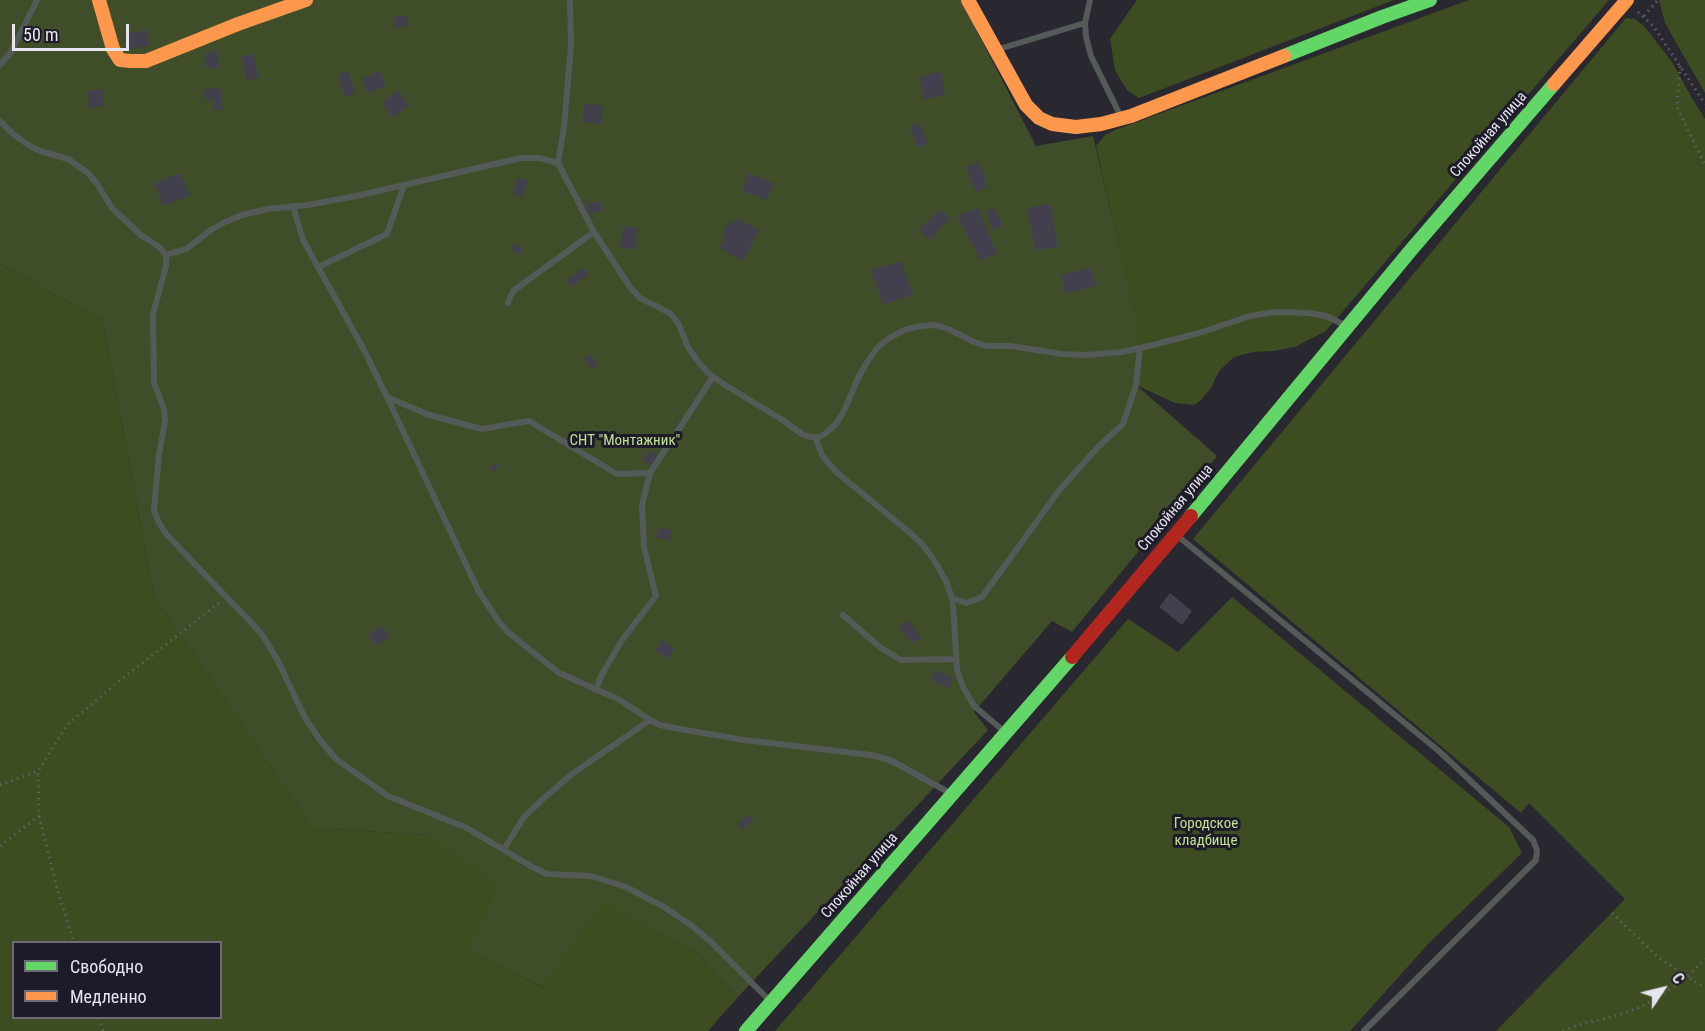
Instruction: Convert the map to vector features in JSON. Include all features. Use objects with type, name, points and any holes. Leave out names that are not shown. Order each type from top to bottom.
[{"type":"street","points":[[99,0],[113,49],[120,60],[131,61],[146,61],[306,0]]},
{"type":"street","points":[[968,0],[1026,105],[1039,118],[1052,124],[1076,126],[1101,124],[1122,118],[1430,0]]},
{"type":"street","name":"Спокойная улица","points":[[746,1031],[1006,734],[1176,535],[1411,250],[1626,1]]},
{"type":"lane","points":[[0,65],[11,52],[37,0]]},
{"type":"lane","points":[[570,0],[571,45],[564,127],[558,163],[594,232],[630,287],[640,298],[670,313],[678,323],[696,359],[713,376],[802,434],[815,437],[826,433],[835,425],[869,358],[889,338],[907,329],[935,325],[987,346],[1010,346],[1062,354],[1087,355],[1140,348],[1199,333],[1250,316],[1275,312],[1326,316],[1348,326]]},
{"type":"lane","points":[[1090,0],[1085,23],[1086,38],[1091,56],[1122,118]]},
{"type":"lane","points":[[995,50],[1085,23]]},
{"type":"lane","points":[[0,121],[30,146],[68,159],[88,173],[120,217],[158,246],[166,255],[166,266],[153,314],[154,383],[164,409],[165,422],[159,454],[154,510],[167,536],[261,633],[277,659],[305,718],[320,741],[336,759],[388,796],[467,828],[534,868],[547,874],[591,876],[626,887],[664,907],[711,942],[771,1002]]},
{"type":"lane","points":[[166,255],[186,249],[211,230],[242,215],[340,199],[521,158],[539,158],[558,163]]},
{"type":"lane","points":[[318,267],[387,234],[404,185]]},
{"type":"lane","points":[[293,206],[303,240],[364,350],[478,590],[509,633],[549,666],[569,678],[627,704],[639,714],[660,725],[734,738],[871,755],[890,760],[953,795]]},
{"type":"lane","points":[[508,303],[513,291],[594,232]]},
{"type":"lane","points":[[952,598],[966,603],[982,597],[1061,488],[1099,446],[1123,424],[1136,385],[1140,348]]},
{"type":"lane","points":[[596,690],[601,676],[622,640],[656,596],[644,547],[642,505],[650,473],[713,376]]},
{"type":"lane","points":[[387,397],[429,415],[482,429],[528,421],[617,474],[650,473]]},
{"type":"lane","points":[[815,437],[822,455],[834,471],[922,544],[932,557],[946,581],[952,598],[957,670],[969,699],[980,712],[1006,734]]},
{"type":"lane","points":[[1176,535],[1440,752],[1533,840],[1537,850],[1536,860],[1364,1031]]},
{"type":"lane","points":[[843,615],[881,648],[901,660],[956,659]]},
{"type":"lane","points":[[504,849],[525,818],[542,800],[572,774],[650,720]]},
{"type":"path","points":[[1644,16],[1658,0]]},
{"type":"path","points":[[1626,1],[1654,27],[1705,104]]},
{"type":"path","points":[[1680,65],[1677,107],[1705,165]]},
{"type":"path","points":[[74,941],[58,892],[39,816],[38,771],[67,725],[117,682],[226,598]]},
{"type":"path","points":[[0,785],[38,771]]},
{"type":"path","points":[[0,846],[39,816]]},
{"type":"path","points":[[1612,913],[1659,958],[1705,988]]},
{"type":"path","points":[[1563,1031],[1641,1007],[1688,976],[1705,959]]},
{"type":"green space","name":"СНТ \"Монтажник\"","points":[[0,0],[961,0],[1036,146],[1093,136],[1138,327],[1136,385],[1217,456],[1072,632],[1052,621],[974,712],[988,730],[738,997],[693,949],[543,987],[469,949],[428,835],[313,828],[154,596],[103,321],[0,264]]},
{"type":"green space","points":[[1137,0],[1394,0],[1139,98],[1127,90],[1115,70],[1110,39]]},
{"type":"green space","points":[[1469,0],[1609,0],[1326,331],[1295,347],[1253,352],[1234,357],[1219,371],[1211,388],[1194,405],[1175,403],[1136,385],[1137,327],[1096,146],[1105,135]]},
{"type":"green space","points":[[1659,0],[1705,0],[1705,93],[1665,23]]},
{"type":"green space","points":[[1626,18],[1635,19],[1644,26],[1672,62],[1705,119],[1705,1031],[1496,1031],[1625,899],[1529,803],[1521,813],[1193,539]]},
{"type":"green space","points":[[0,264],[103,321],[154,596],[313,828],[428,835],[499,885],[470,949],[542,987],[603,901],[693,949],[738,997],[708,1031],[0,1031]]},
{"type":"green space","name":"Городское кладбище","points":[[1232,597],[1509,827],[1522,853],[1429,943],[1350,1031],[775,1031],[1128,619],[1178,652]]},
{"type":"building","points":[[406,15],[408,26],[395,28],[393,17]]},
{"type":"building","points":[[147,30],[150,46],[126,49],[124,34]]},
{"type":"building","points":[[217,51],[219,67],[206,69],[204,53]]},
{"type":"building","points":[[253,54],[259,77],[247,81],[241,57]]},
{"type":"building","points":[[349,71],[355,94],[344,97],[338,74]]},
{"type":"building","points":[[380,71],[386,86],[367,93],[362,78]]},
{"type":"building","points":[[940,71],[945,94],[924,100],[919,78]]},
{"type":"building","points":[[220,87],[223,110],[215,111],[213,99],[205,101],[204,90]]},
{"type":"building","points":[[102,89],[104,106],[89,108],[87,91]]},
{"type":"building","points":[[398,91],[409,105],[393,118],[382,103]]},
{"type":"building","points":[[584,104],[603,106],[601,124],[582,122]]},
{"type":"building","points":[[918,122],[928,143],[918,148],[909,127]]},
{"type":"building","points":[[979,162],[988,187],[976,192],[966,167]]},
{"type":"building","points":[[180,173],[190,195],[164,206],[154,184]]},
{"type":"building","points":[[748,173],[774,183],[767,200],[742,191]]},
{"type":"building","points":[[517,178],[528,180],[523,197],[513,194]]},
{"type":"building","points":[[600,201],[603,211],[588,214],[586,204]]},
{"type":"building","points":[[1050,204],[1058,247],[1035,250],[1027,208]]},
{"type":"building","points":[[978,208],[997,253],[981,261],[957,216]]},
{"type":"building","points":[[995,208],[1003,226],[993,230],[986,212]]},
{"type":"building","points":[[939,209],[950,218],[930,240],[919,230]]},
{"type":"building","points":[[736,218],[759,230],[743,261],[719,248],[725,236],[722,235],[729,222],[733,224]]},
{"type":"building","points":[[623,227],[637,228],[635,249],[620,248]]},
{"type":"building","points":[[517,243],[523,251],[517,255],[511,247]]},
{"type":"building","points":[[901,261],[913,295],[883,305],[871,270]]},
{"type":"building","points":[[583,268],[588,275],[571,287],[566,280]]},
{"type":"building","points":[[1091,268],[1096,286],[1065,293],[1061,275]]},
{"type":"building","points":[[591,355],[597,364],[591,369],[584,359]]},
{"type":"building","points":[[648,451],[658,455],[653,465],[643,461]]},
{"type":"building","points":[[496,463],[499,467],[493,472],[489,468]]},
{"type":"building","points":[[660,527],[672,531],[669,541],[656,537]]},
{"type":"building","points":[[1170,593],[1192,611],[1182,625],[1159,607]]},
{"type":"building","points":[[908,620],[922,638],[912,644],[899,627]]},
{"type":"building","points":[[381,626],[389,637],[376,646],[368,634]]},
{"type":"building","points":[[661,640],[675,648],[669,659],[655,651]]},
{"type":"building","points":[[934,670],[953,678],[949,688],[930,680]]},
{"type":"building","points":[[748,815],[753,820],[743,830],[737,824]]},
{"type":"traffic: fast","points":[[1284,56],[1430,0]]},
{"type":"traffic: fast","points":[[1191,516],[1411,250],[1554,84]]},
{"type":"traffic: fast","points":[[746,1031],[1072,657]]},
{"type":"traffic: slow","points":[[99,0],[113,49],[120,60],[131,61],[146,61],[306,0]]},
{"type":"traffic: slow","points":[[968,0],[1026,105],[1039,118],[1052,124],[1076,127],[1101,124],[1131,116],[1284,56]]},
{"type":"traffic: slow","points":[[1554,84],[1627,0]]},
{"type":"traffic: jam","points":[[1072,657],[1191,516]]}]
